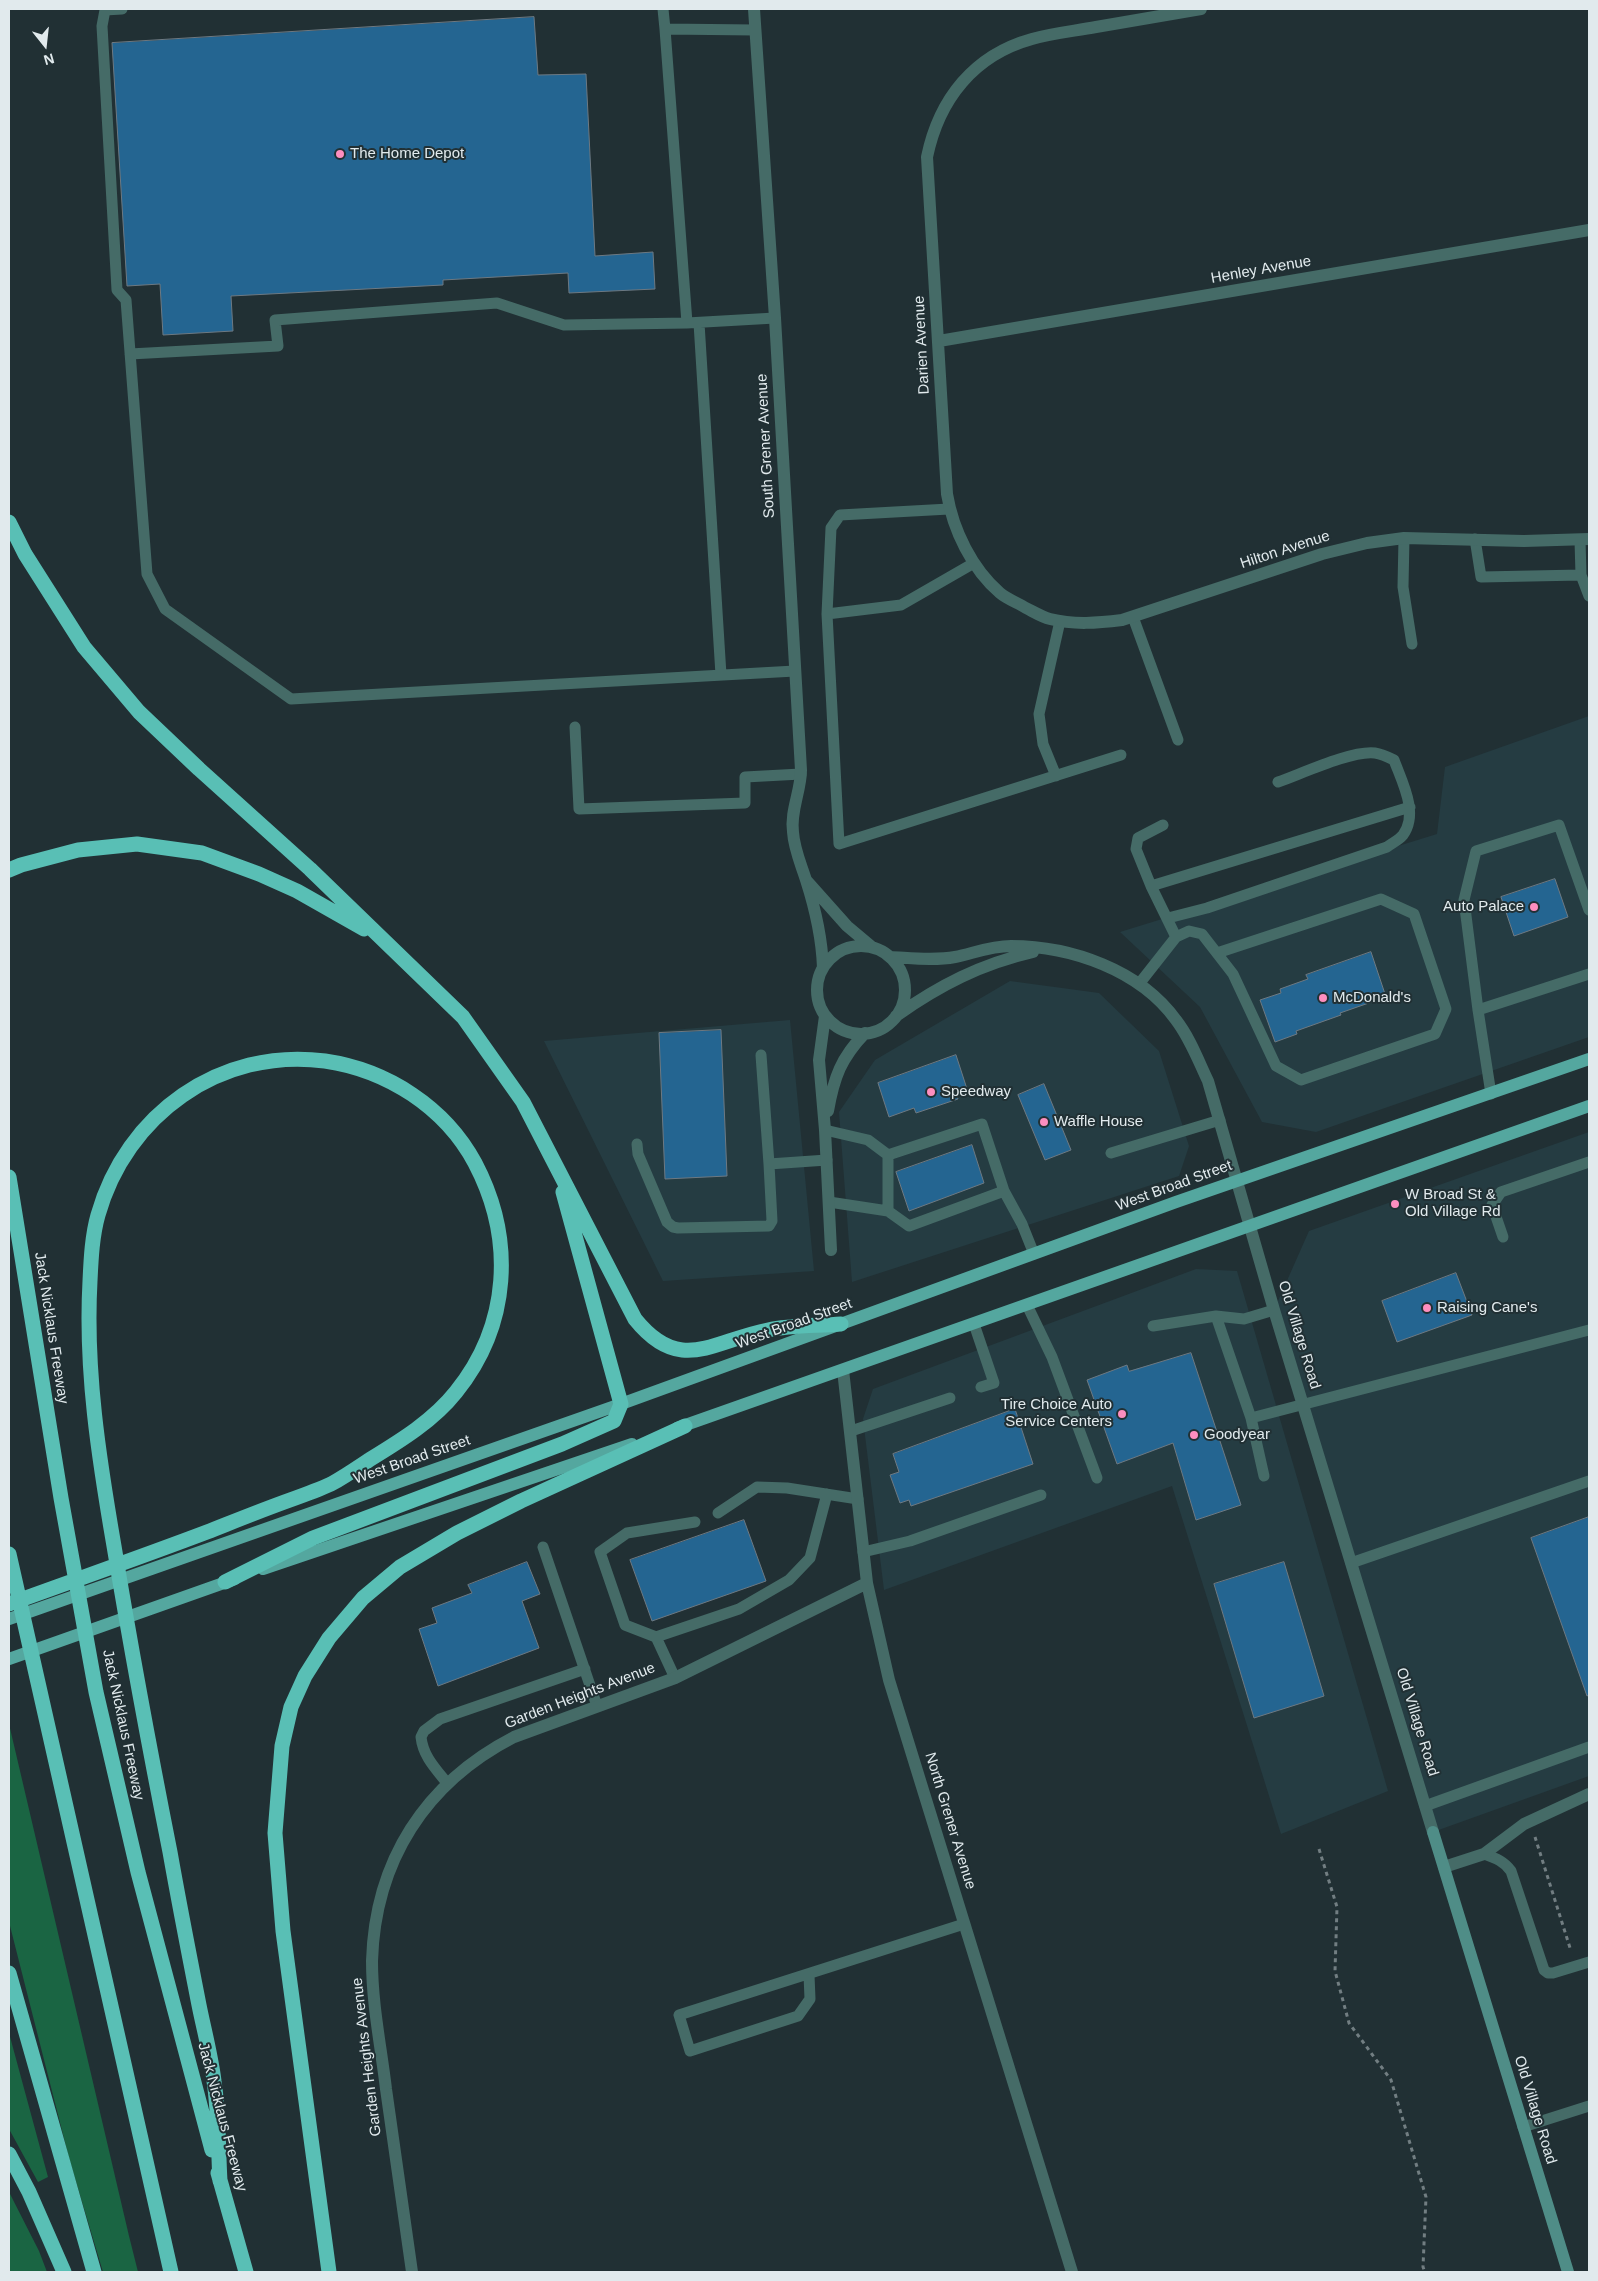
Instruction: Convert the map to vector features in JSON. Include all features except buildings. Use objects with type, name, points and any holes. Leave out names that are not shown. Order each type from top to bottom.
[{"type":"highway","points":[[9,522],[25,554],[84,647],[139,712],[310,869],[463,1017],[523,1102],[636,1319],[648,1334],[661,1344],[683,1351],[702,1349],[769,1330],[842,1324]]},
{"type":"highway","points":[[9,870],[78,850],[136,844],[202,854],[259,874],[297,891],[383,939]]},
{"type":"highway","points":[[9,1604],[331,1484],[408,1436],[452,1397],[488,1343],[498,1304],[502,1268],[499,1232],[490,1198],[476,1164],[457,1134],[432,1108],[403,1088],[339,1063],[306,1059],[272,1060],[239,1068],[202,1082],[166,1106],[139,1135],[115,1170],[97,1217],[91,1266],[87,1332],[102,1480],[139,1697],[214,2081],[220,2181]]},
{"type":"highway","points":[[225,1582],[313,1538],[588,1433],[614,1421],[621,1404],[555,1164]]},
{"type":"highway","name":"Jack Nicklaus Freeway","points":[[9,1177],[61,1498],[96,1692],[135,1863],[246,2272]]},
{"type":"highway","points":[[329,2272],[283,1932],[275,1834],[282,1746],[292,1708],[305,1676],[329,1638],[363,1598],[400,1567],[458,1533],[521,1501],[685,1426]]},
{"type":"highway","points":[[9,1554],[171,2272]]},
{"type":"highway","points":[[9,1973],[94,2272]]},
{"type":"highway","points":[[9,2154],[29,2192],[64,2272]]},
{"type":"main road","name":"West Broad Street","points":[[9,1619],[621,1404],[1236,1181],[1589,1059]]},
{"type":"main road","points":[[9,1660],[225,1582],[685,1426],[1589,1106]]},
{"type":"street","name":"South Grener Avenue","points":[[754,9],[775,318],[801,774],[792,829],[795,850],[806,880],[822,951],[823,968]]},
{"type":"street","name":"Darien Avenue","points":[[1002,594],[988,582],[974,563],[949,509],[927,158],[938,119],[960,86],[973,71],[992,56],[1031,39],[1201,9]]},
{"type":"street","name":"Henley Avenue","points":[[939,341],[1589,230]]},
{"type":"street","name":"Hilton Avenue","points":[[1002,594],[1048,619],[1093,623],[1133,617],[1322,554],[1367,543],[1404,538],[1585,540]]},
{"type":"street","name":"South Grener Avenue","points":[[806,880],[847,926],[872,947]]},
{"type":"street","points":[[890,957],[927,959],[954,957],[985,948],[1011,946],[1048,949],[1094,961],[1122,973],[1153,994],[1176,1019],[1193,1047],[1208,1081],[1236,1181]]},
{"type":"street","points":[[865,1034],[850,1032],[836,1026],[825,1016],[818,1003],[817,988],[819,974],[837,953],[850,947],[872,947],[890,957],[899,966],[904,980],[905,994],[895,1017]]},
{"type":"street","points":[[825,1130],[832,1089],[838,1068],[852,1047],[865,1034],[879,1029],[930,993],[968,972],[1008,958],[1048,949]]},
{"type":"street","points":[[825,1016],[819,1060],[827,1160],[831,1250]]},
{"type":"street","name":"Old Village Road","points":[[1236,1181],[1302,1404],[1568,2272]]},
{"type":"street","name":"North Grener Avenue","points":[[843,1370],[867,1583],[890,1680],[1072,2272]]},
{"type":"street","name":"Garden Heights Avenue","points":[[412,2272],[374,1993],[372,1962],[374,1929],[381,1897],[405,1837],[422,1811],[447,1783],[491,1749],[514,1737],[674,1678],[867,1583]]},
{"type":"street","points":[[1444,1867],[1484,1854],[1530,1821],[1589,1794]]},
{"type":"lane","points":[[122,9],[105,10],[102,26],[117,290],[126,300],[147,574],[165,609],[291,699],[795,671]]},
{"type":"lane","points":[[664,9],[687,323]]},
{"type":"lane","points":[[665,29],[755,30]]},
{"type":"lane","points":[[130,354],[278,346],[275,320],[497,303],[564,325],[699,323],[775,318]]},
{"type":"lane","points":[[699,323],[721,675]]},
{"type":"lane","points":[[949,509],[840,515],[831,528],[827,614],[839,844],[1121,755]]},
{"type":"lane","points":[[1404,538],[1402,587],[1412,644]]},
{"type":"lane","points":[[1475,539],[1481,577],[1580,575]]},
{"type":"lane","points":[[1585,540],[1580,575],[1589,596]]},
{"type":"lane","points":[[827,614],[901,605],[974,563]]},
{"type":"lane","points":[[1133,617],[1178,740]]},
{"type":"lane","points":[[1056,776],[1043,744],[1039,714],[1060,621]]},
{"type":"lane","points":[[575,727],[579,809],[746,803],[745,776],[801,774]]},
{"type":"lane","points":[[1168,918],[1208,908],[1387,847],[1402,837],[1409,824],[1410,807],[1394,760],[1375,753],[1353,755],[1278,782]]},
{"type":"lane","points":[[1152,886],[1410,807]]},
{"type":"lane","points":[[1163,824],[1138,838],[1136,849],[1176,937]]},
{"type":"lane","points":[[1491,1094],[1464,900],[1476,851],[1559,825],[1589,910]]},
{"type":"lane","points":[[1138,984],[1176,937],[1188,931],[1202,934],[1233,974],[1276,1066],[1300,1080],[1436,1034],[1446,1009],[1414,914],[1380,899],[1217,953]]},
{"type":"lane","points":[[1478,1010],[1589,974]]},
{"type":"lane","points":[[637,1144],[638,1154],[667,1222],[678,1228],[772,1224],[762,1055]]},
{"type":"lane","points":[[1111,1153],[1220,1120]]},
{"type":"lane","points":[[888,1155],[982,1124],[1004,1191],[1022,1224],[1034,1254]]},
{"type":"lane","points":[[825,1130],[868,1140],[888,1155]]},
{"type":"lane","points":[[888,1155],[888,1212]]},
{"type":"lane","points":[[769,1164],[827,1160]]},
{"type":"lane","points":[[1503,1237],[1492,1205],[1501,1192],[1589,1162]]},
{"type":"lane","points":[[828,1202],[888,1212],[909,1226],[1004,1191]]},
{"type":"lane","points":[[1027,1305],[1052,1357],[1097,1478]]},
{"type":"lane","points":[[1153,1326],[1216,1316],[1244,1319],[1274,1310]]},
{"type":"lane","points":[[1216,1316],[1251,1418],[1264,1476]]},
{"type":"lane","points":[[974,1324],[994,1382],[981,1387]]},
{"type":"lane","points":[[1251,1418],[1589,1330]]},
{"type":"lane","points":[[851,1431],[950,1398]]},
{"type":"lane","points":[[1351,1563],[1589,1481]]},
{"type":"lane","points":[[718,1513],[756,1488],[787,1488],[858,1499]]},
{"type":"lane","points":[[695,1522],[627,1533],[600,1552],[625,1625],[656,1637],[739,1609],[790,1580],[810,1558],[827,1494]]},
{"type":"lane","points":[[863,1552],[910,1541],[1041,1495]]},
{"type":"lane","points":[[543,1546],[597,1706]]},
{"type":"lane","points":[[656,1637],[674,1678]]},
{"type":"lane","points":[[447,1783],[427,1758],[422,1747],[421,1737],[430,1725],[458,1712],[585,1669]]},
{"type":"lane","points":[[1425,1806],[1589,1747]]},
{"type":"lane","points":[[1484,1854],[1498,1858],[1511,1871],[1544,1970],[1548,1973],[1553,1973],[1589,1962]]},
{"type":"lane","points":[[809,1974],[810,1999],[798,2016],[690,2051],[679,2015],[964,1924]]},
{"type":"lane","points":[[1523,2127],[1589,2106]]},
{"type":"path","points":[[1530,1821],[1572,1953],[1580,1950]]},
{"type":"path","points":[[1319,1849],[1337,1907],[1335,1971],[1349,2023],[1391,2080],[1426,2197],[1425,2272]]},
{"type":"shaded area","points":[[1589,716],[1589,1037],[1316,1132],[1262,1122],[1200,1007],[1120,932],[1437,834],[1445,767]]},
{"type":"shaded area","points":[[1010,981],[1099,993],[1159,1051],[1189,1146],[1179,1176],[852,1282],[839,1112],[875,1060]]},
{"type":"shaded area","points":[[790,1020],[814,1271],[663,1281],[544,1041]]},
{"type":"shaded area","points":[[1589,1132],[1589,1776],[1433,1832],[1274,1310],[1309,1231]]},
{"type":"shaded area","points":[[1196,1269],[1237,1271],[1388,1791],[1281,1834],[1172,1486],[884,1590],[863,1419],[873,1389]]},
{"type":"green space","points":[[9,1724],[138,2272],[103,2272],[69,2158],[9,1922]]},
{"type":"green space","points":[[9,2033],[48,2177],[38,2182],[9,2129]]},
{"type":"green space","points":[[9,2192],[39,2251],[47,2272],[9,2272]]},
{"type":"place","name":"The Home Depot","points":[[340,154]]},
{"type":"place","name":"Auto Palace","points":[[1534,907]]},
{"type":"place","name":"McDonald's","points":[[1323,998]]},
{"type":"place","name":"Speedway","points":[[931,1092]]},
{"type":"place","name":"Waffle House","points":[[1044,1122]]},
{"type":"place","name":"W Broad St & Old Village Rd","points":[[1395,1204]]},
{"type":"place","name":"Raising Cane's","points":[[1427,1308]]},
{"type":"place","name":"Tire Choice Auto Service Centers","points":[[1122,1414]]},
{"type":"place","name":"Goodyear","points":[[1194,1435]]}]
